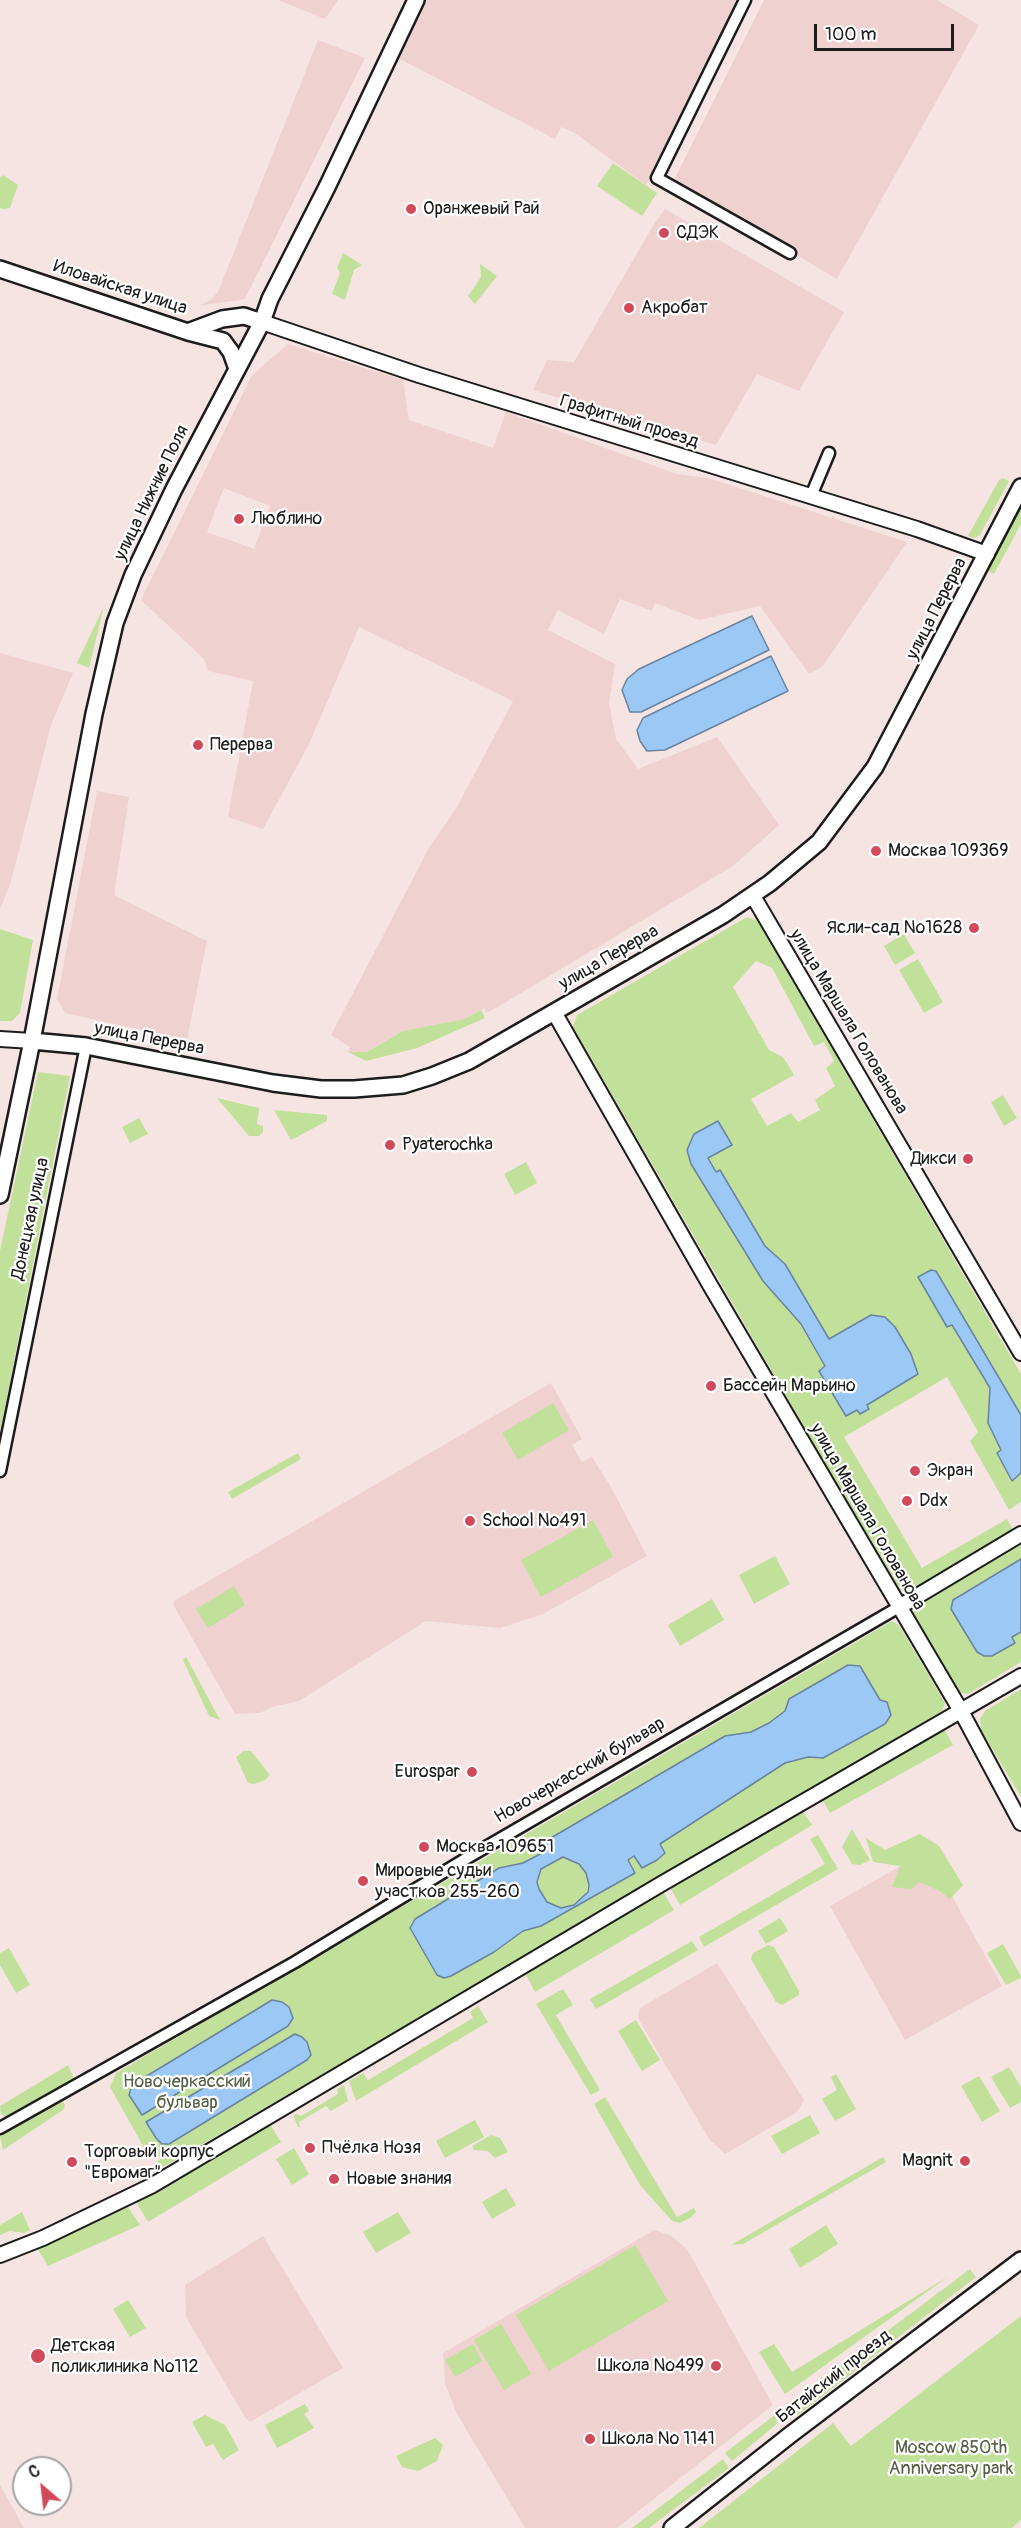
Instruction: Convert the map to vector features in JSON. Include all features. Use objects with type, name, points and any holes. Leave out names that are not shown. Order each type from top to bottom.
[{"type":"main road","name":"улица Нижние Поля","points":[[32,1041],[92,724],[115,623],[133,575],[159,521],[261,322],[270,299],[416,0]]},
{"type":"main road","name":"Иловайская улица","points":[[0,269],[188,332],[222,319],[244,316],[261,322]]},
{"type":"main road","points":[[188,332],[223,341],[231,352],[237,369]]},
{"type":"main road","name":"улица Перерва","points":[[32,1041],[86,1046],[273,1083],[321,1089],[403,1085],[469,1061],[753,896],[819,842],[876,767],[1021,487]]},
{"type":"main road","name":"Донецкая улица","points":[[0,1195],[32,1041]]},
{"type":"main road","name":"Батайский проезд","points":[[672,2528],[1021,2260]]},
{"type":"street","points":[[745,0],[657,178],[790,253]]},
{"type":"street","name":"Графитный проезд","points":[[261,322],[418,375],[917,529],[987,554]]},
{"type":"street","points":[[811,496],[830,453]]},
{"type":"street","name":"улица Маршала Голованова","points":[[753,896],[1021,1353]]},
{"type":"street","name":"улица Маршала Голованова","points":[[554,1012],[898,1607],[961,1711],[1021,1823]]},
{"type":"street","name":"улица Перерва","points":[[0,1039],[32,1041]]},
{"type":"street","name":"Донецкая улица","points":[[0,1471],[86,1046]]},
{"type":"street","name":"Новочеркасский бульвар","points":[[0,2128],[295,1962],[467,1858],[1021,1534]]},
{"type":"street","points":[[0,2255],[72,2225],[151,2186],[663,1883],[1021,1676]]},
{"type":"shaded area","points":[[278,0],[338,0],[325,19]]},
{"type":"shaded area","points":[[426,0],[740,0],[646,185],[575,133],[561,127],[555,139],[398,58]]},
{"type":"shaded area","points":[[764,0],[937,0],[979,25],[837,279],[673,182]]},
{"type":"shaded area","points":[[318,40],[365,58],[245,299],[198,306],[211,300],[218,292]]},
{"type":"shaded area","points":[[665,209],[844,312],[799,391],[757,374],[716,445],[533,390],[547,360],[574,362]]},
{"type":"shaded area","points":[[288,344],[403,380],[409,420],[493,448],[506,412],[677,474],[708,478],[907,542],[823,666],[809,674],[760,606],[699,620],[655,603],[652,611],[620,599],[604,634],[558,610],[548,630],[615,664],[609,703],[616,739],[638,769],[717,737],[779,825],[733,866],[487,1013],[484,1008],[464,1019],[403,1031],[367,1052],[348,1052],[350,1047],[331,1035],[429,848],[457,807],[513,701],[359,627],[309,744],[263,829],[228,817],[253,681],[208,671],[204,659],[141,600],[252,375]],"holes":[[[224,488],[270,506],[254,549],[207,532]]]},
{"type":"shaded area","points":[[0,653],[73,673],[51,725],[10,885],[0,909]]},
{"type":"shaded area","points":[[97,791],[129,797],[114,895],[207,941],[187,1040],[65,1013],[57,999]]},
{"type":"shaded area","name":"School №491","points":[[551,1383],[582,1439],[572,1445],[582,1462],[592,1457],[611,1487],[647,1556],[543,1614],[500,1628],[426,1621],[299,1701],[272,1707],[260,1713],[235,1714],[174,1606],[174,1601]]},
{"type":"shaded area","points":[[913,1859],[938,1871],[1002,1986],[905,2040],[830,1906]]},
{"type":"shaded area","points":[[717,1963],[804,2100],[797,2112],[725,2154],[709,2139],[638,2018],[640,2008]]},
{"type":"shaded area","points":[[654,2230],[670,2235],[687,2249],[773,2405],[617,2528],[525,2528],[457,2414],[445,2384],[443,2353]]},
{"type":"shaded area","points":[[263,2236],[343,2368],[250,2422],[246,2419],[186,2317],[185,2285]]},
{"type":"shaded area","points":[[0,2485],[12,2506],[12,2516],[17,2516],[24,2528],[0,2528]]},
{"type":"green space","points":[[613,163],[657,193],[642,216],[597,186]]},
{"type":"green space","points":[[3,175],[18,185],[10,208],[4,209],[0,208],[0,178]]},
{"type":"green space","points":[[343,253],[362,265],[354,270],[345,300],[332,294],[340,273],[337,268]]},
{"type":"green space","points":[[480,264],[497,276],[475,304],[468,296],[481,277]]},
{"type":"green space","points":[[1003,478],[1009,481],[980,535],[974,538],[968,536],[999,480]]},
{"type":"green space","points":[[1021,503],[1021,524],[994,574],[987,570]]},
{"type":"green space","points":[[104,606],[89,668],[77,663]]},
{"type":"green space","points":[[747,917],[758,921],[1021,1374],[1021,1415],[936,1272],[918,1277],[947,1327],[952,1325],[990,1388],[988,1423],[1001,1450],[997,1453],[1011,1481],[1021,1473],[1021,1502],[1009,1510],[970,1441],[978,1432],[947,1377],[844,1437],[922,1568],[1007,1519],[1014,1532],[911,1592],[898,1590],[573,1027],[577,1015]],"holes":[[[756,961],[772,968],[814,1046],[824,1042],[834,1061],[826,1068],[835,1086],[815,1100],[820,1110],[798,1122],[791,1113],[767,1126],[751,1099],[794,1075],[783,1057],[769,1050],[733,987]],[[694,1134],[732,1145],[708,1158],[716,1172],[720,1171],[765,1246],[785,1264],[829,1339],[871,1316],[895,1327],[911,1354],[918,1374],[867,1405],[869,1409],[857,1410],[846,1416],[819,1371],[825,1366],[801,1324],[763,1281]]]},
{"type":"green space","points":[[0,929],[33,940],[20,1013],[12,1021],[0,1021]]},
{"type":"green space","points":[[904,934],[915,953],[895,965],[884,946]]},
{"type":"green space","points":[[918,959],[943,1002],[924,1013],[899,970]]},
{"type":"green space","points":[[481,1010],[485,1018],[417,1048],[366,1061],[348,1052],[367,1052],[403,1031],[464,1019]]},
{"type":"green space","points":[[38,1072],[70,1076],[0,1432],[0,1251]]},
{"type":"green space","points":[[1003,1095],[1017,1118],[1004,1126],[991,1102]]},
{"type":"green space","points":[[217,1098],[259,1108],[257,1124],[263,1126],[263,1132],[259,1136],[249,1136]]},
{"type":"green space","points":[[274,1110],[327,1115],[327,1121],[291,1140]]},
{"type":"green space","points":[[139,1118],[148,1134],[130,1143],[122,1127]]},
{"type":"green space","points":[[526,1162],[537,1183],[515,1195],[504,1174]]},
{"type":"green space","points":[[553,1403],[569,1430],[518,1460],[502,1433]]},
{"type":"green space","points":[[298,1453],[301,1459],[232,1499],[228,1492]]},
{"type":"green space","points":[[593,1520],[613,1557],[541,1597],[521,1560]]},
{"type":"green space","points":[[1021,1540],[1021,1559],[959,1595],[951,1609],[977,1652],[992,1656],[1015,1643],[1012,1637],[1021,1632],[1021,1662],[968,1694],[960,1693],[913,1615],[915,1600]]},
{"type":"green space","points":[[775,1556],[790,1584],[754,1604],[739,1575]]},
{"type":"green space","points":[[234,1586],[245,1605],[208,1628],[196,1609]]},
{"type":"green space","points":[[712,1599],[724,1620],[680,1646],[668,1625]]},
{"type":"green space","name":"Новочеркасский бульвар","points":[[892,1621],[899,1625],[945,1703],[942,1711],[159,2169],[155,2167],[155,2163],[162,2158],[147,2153],[110,2087],[116,2073]],"holes":[[[847,1665],[881,1700],[891,1715],[885,1724],[823,1758],[808,1757],[785,1763],[660,1844],[664,1853],[657,1860],[642,1868],[634,1856],[628,1859],[634,1873],[541,1926],[523,1931],[482,1958],[411,1923],[499,1868],[523,1863],[542,1853],[544,1842],[725,1736],[751,1732],[769,1723],[785,1711],[789,1699]]]},
{"type":"green space","points":[[186,1657],[220,1720],[209,1716],[183,1660]]},
{"type":"green space","points":[[1021,1689],[1021,1797],[981,1730],[980,1719],[985,1711]]},
{"type":"green space","points":[[943,1727],[953,1745],[830,1813],[821,1798]]},
{"type":"green space","points":[[244,1751],[251,1751],[270,1775],[265,1780],[254,1784],[248,1783],[236,1757]]},
{"type":"green space","points":[[802,1810],[812,1825],[680,1905],[670,1887]]},
{"type":"green space","points":[[852,1829],[870,1860],[860,1865],[852,1864],[842,1847]]},
{"type":"green space","points":[[920,1834],[939,1846],[963,1885],[950,1899],[940,1891],[919,1882],[911,1889],[892,1887],[900,1866],[873,1862],[866,1838],[885,1850]]},
{"type":"green space","points":[[818,1835],[838,1869],[704,1947],[699,1937],[825,1864],[810,1839]]},
{"type":"green space","points":[[563,1858],[581,1865],[588,1883],[581,1901],[563,1908],[545,1901],[538,1883],[545,1865]]},
{"type":"green space","points":[[663,1892],[674,1910],[535,1992],[525,1973]]},
{"type":"green space","points":[[780,1918],[788,1931],[766,1944],[758,1931]]},
{"type":"green space","points":[[692,1941],[698,1950],[596,2009],[590,1999]]},
{"type":"green space","points":[[1003,1944],[1021,1976],[1006,1985],[987,1953]]},
{"type":"green space","points":[[768,1945],[774,1947],[799,1991],[799,1995],[782,2005],[776,2002],[751,1959],[753,1953]]},
{"type":"green space","points":[[9,1948],[30,1985],[16,1993],[0,1965],[0,1953]]},
{"type":"green space","points":[[563,1989],[573,2005],[556,2015],[600,2090],[591,2095],[536,2004]]},
{"type":"green space","points":[[478,2006],[488,2022],[356,2101],[349,2081],[363,2073],[368,2080],[473,2018],[470,2012]]},
{"type":"green space","points":[[636,2020],[660,2060],[642,2071],[618,2031]]},
{"type":"green space","points":[[68,2065],[73,2081],[7,2118],[1,2114],[0,2106]]},
{"type":"green space","points":[[1009,2067],[1021,2087],[1021,2102],[1010,2108],[991,2077]]},
{"type":"green space","points":[[836,2074],[856,2109],[835,2121],[822,2099],[837,2090],[831,2077]]},
{"type":"green space","points":[[979,2076],[1000,2111],[982,2122],[961,2086]]},
{"type":"green space","points":[[344,2085],[348,2101],[331,2111],[326,2106],[299,2122],[300,2127],[298,2127],[293,2115],[301,2116],[338,2094],[337,2089]]},
{"type":"green space","points":[[605,2097],[677,2217],[694,2208],[696,2212],[690,2218],[680,2223],[672,2221],[640,2185],[594,2104]]},
{"type":"green space","points":[[63,2101],[65,2106],[63,2110],[3,2150],[0,2136]]},
{"type":"green space","points":[[810,2115],[820,2133],[782,2154],[771,2136]]},
{"type":"green space","points":[[475,2120],[484,2137],[445,2158],[436,2141]]},
{"type":"green space","points":[[270,2124],[281,2142],[148,2222],[136,2202]]},
{"type":"green space","points":[[491,2135],[500,2138],[508,2152],[495,2158],[488,2151],[474,2150],[472,2146]]},
{"type":"green space","points":[[294,2148],[309,2174],[292,2185],[276,2159]]},
{"type":"green space","points":[[883,2157],[886,2162],[743,2244],[731,2245]]},
{"type":"green space","points":[[506,2188],[516,2205],[492,2219],[482,2202]]},
{"type":"green space","points":[[128,2207],[140,2225],[48,2266],[37,2248]]},
{"type":"green space","points":[[22,2212],[30,2230],[24,2233],[10,2231],[0,2235],[0,2225]]},
{"type":"green space","points":[[398,2212],[411,2233],[376,2253],[363,2232]]},
{"type":"green space","points":[[826,2225],[838,2244],[800,2268],[789,2249]]},
{"type":"green space","points":[[635,2245],[668,2301],[549,2371],[516,2315]]},
{"type":"green space","points":[[970,2269],[976,2277],[798,2415],[790,2404]]},
{"type":"green space","points":[[949,2276],[785,2394],[759,2352],[774,2344],[792,2372]]},
{"type":"green space","points":[[128,2300],[146,2328],[130,2337],[113,2309]]},
{"type":"green space","name":"Moscow 850th Anniversary park","points":[[1021,2316],[1021,2520],[1012,2528],[699,2528],[833,2423],[851,2446]]},
{"type":"green space","points":[[501,2324],[531,2374],[504,2390],[474,2340]]},
{"type":"green space","points":[[473,2344],[482,2361],[455,2377],[445,2360]]},
{"type":"green space","points":[[305,2404],[309,2411],[304,2414],[314,2428],[277,2448],[265,2425]]},
{"type":"green space","points":[[776,2414],[777,2424],[732,2461],[725,2453]]},
{"type":"green space","points":[[205,2415],[225,2425],[239,2450],[223,2460],[213,2444],[206,2447],[192,2422]]},
{"type":"green space","points":[[435,2438],[443,2445],[437,2461],[418,2471],[402,2467],[396,2456]]},
{"type":"green space","points":[[723,2459],[729,2468],[649,2528],[632,2528]]},
{"type":"water","points":[[752,616],[769,650],[641,712],[630,712],[622,690],[627,679],[639,669]]},
{"type":"water","points":[[771,656],[788,691],[665,750],[647,751],[640,741],[637,730],[643,718]]},
{"type":"water","points":[[718,1121],[732,1145],[708,1158],[716,1172],[720,1170],[765,1246],[785,1264],[829,1339],[871,1315],[885,1317],[895,1327],[911,1354],[918,1374],[867,1405],[869,1409],[860,1414],[857,1410],[846,1416],[819,1371],[825,1366],[801,1324],[763,1281],[691,1164],[687,1150],[694,1134]]},
{"type":"water","points":[[931,1270],[936,1271],[1021,1415],[1021,1473],[1012,1481],[997,1453],[1001,1450],[988,1423],[990,1388],[952,1325],[947,1327],[918,1277]]},
{"type":"water","points":[[1021,1559],[1021,1632],[1012,1637],[1015,1643],[992,1656],[984,1656],[977,1652],[951,1609],[953,1600]]},
{"type":"water","points":[[848,1665],[860,1666],[880,1700],[887,1702],[891,1715],[885,1724],[823,1758],[808,1757],[785,1763],[660,1844],[665,1853],[657,1860],[642,1868],[634,1856],[628,1860],[635,1873],[541,1926],[523,1931],[494,1952],[451,1976],[444,1978],[437,1975],[410,1928],[415,1919],[499,1868],[523,1863],[542,1853],[544,1842],[725,1736],[751,1732],[769,1723],[785,1711],[789,1699]],"holes":[[[563,1857],[579,1864],[586,1873],[588,1892],[574,1905],[561,1908],[547,1902],[537,1882],[541,1869]]]},
{"type":"water","points":[[272,2000],[282,2002],[289,2007],[293,2018],[288,2026],[142,2115],[129,2095],[132,2085]]},
{"type":"water","points":[[295,2034],[307,2042],[311,2055],[307,2060],[169,2144],[162,2144],[156,2138],[146,2122]]},
{"type":"place","name":"Оранжевый Рай","points":[[411,209]]},
{"type":"place","name":"СДЭК","points":[[664,233]]},
{"type":"place","name":"Акробат","points":[[629,308]]},
{"type":"place","name":"Люблино","points":[[239,519]]},
{"type":"place","name":"Перерва","points":[[198,745]]},
{"type":"place","name":"Москва 109369","points":[[876,851]]},
{"type":"place","name":"Ясли-сад №1628","points":[[974,928]]},
{"type":"place","name":"Pyaterochka","points":[[390,1145]]},
{"type":"place","name":"Дикси","points":[[968,1159]]},
{"type":"place","name":"Бассейн Марьино","points":[[711,1386]]},
{"type":"place","name":"Экран","points":[[915,1471]]},
{"type":"place","name":"Ddx","points":[[907,1501]]},
{"type":"place","name":"School №491","points":[[470,1521]]},
{"type":"place","name":"Eurospar","points":[[472,1772]]},
{"type":"place","name":"Москва 109651","points":[[424,1847]]},
{"type":"place","name":"Мировые судьи участков 255-260","points":[[363,1881]]},
{"type":"place","name":"Пчёлка Нозя","points":[[310,2148]]},
{"type":"place","name":"Magnit","points":[[965,2161]]},
{"type":"place","name":"Торговый корпус \"Евромаг\"","points":[[72,2162]]},
{"type":"place","name":"Новые знания","points":[[334,2179]]},
{"type":"place","name":"Детская поликлиника №112","points":[[38,2356]]},
{"type":"place","name":"Школа №499","points":[[716,2366]]},
{"type":"place","name":"Школа № 1141","points":[[590,2439]]}]
